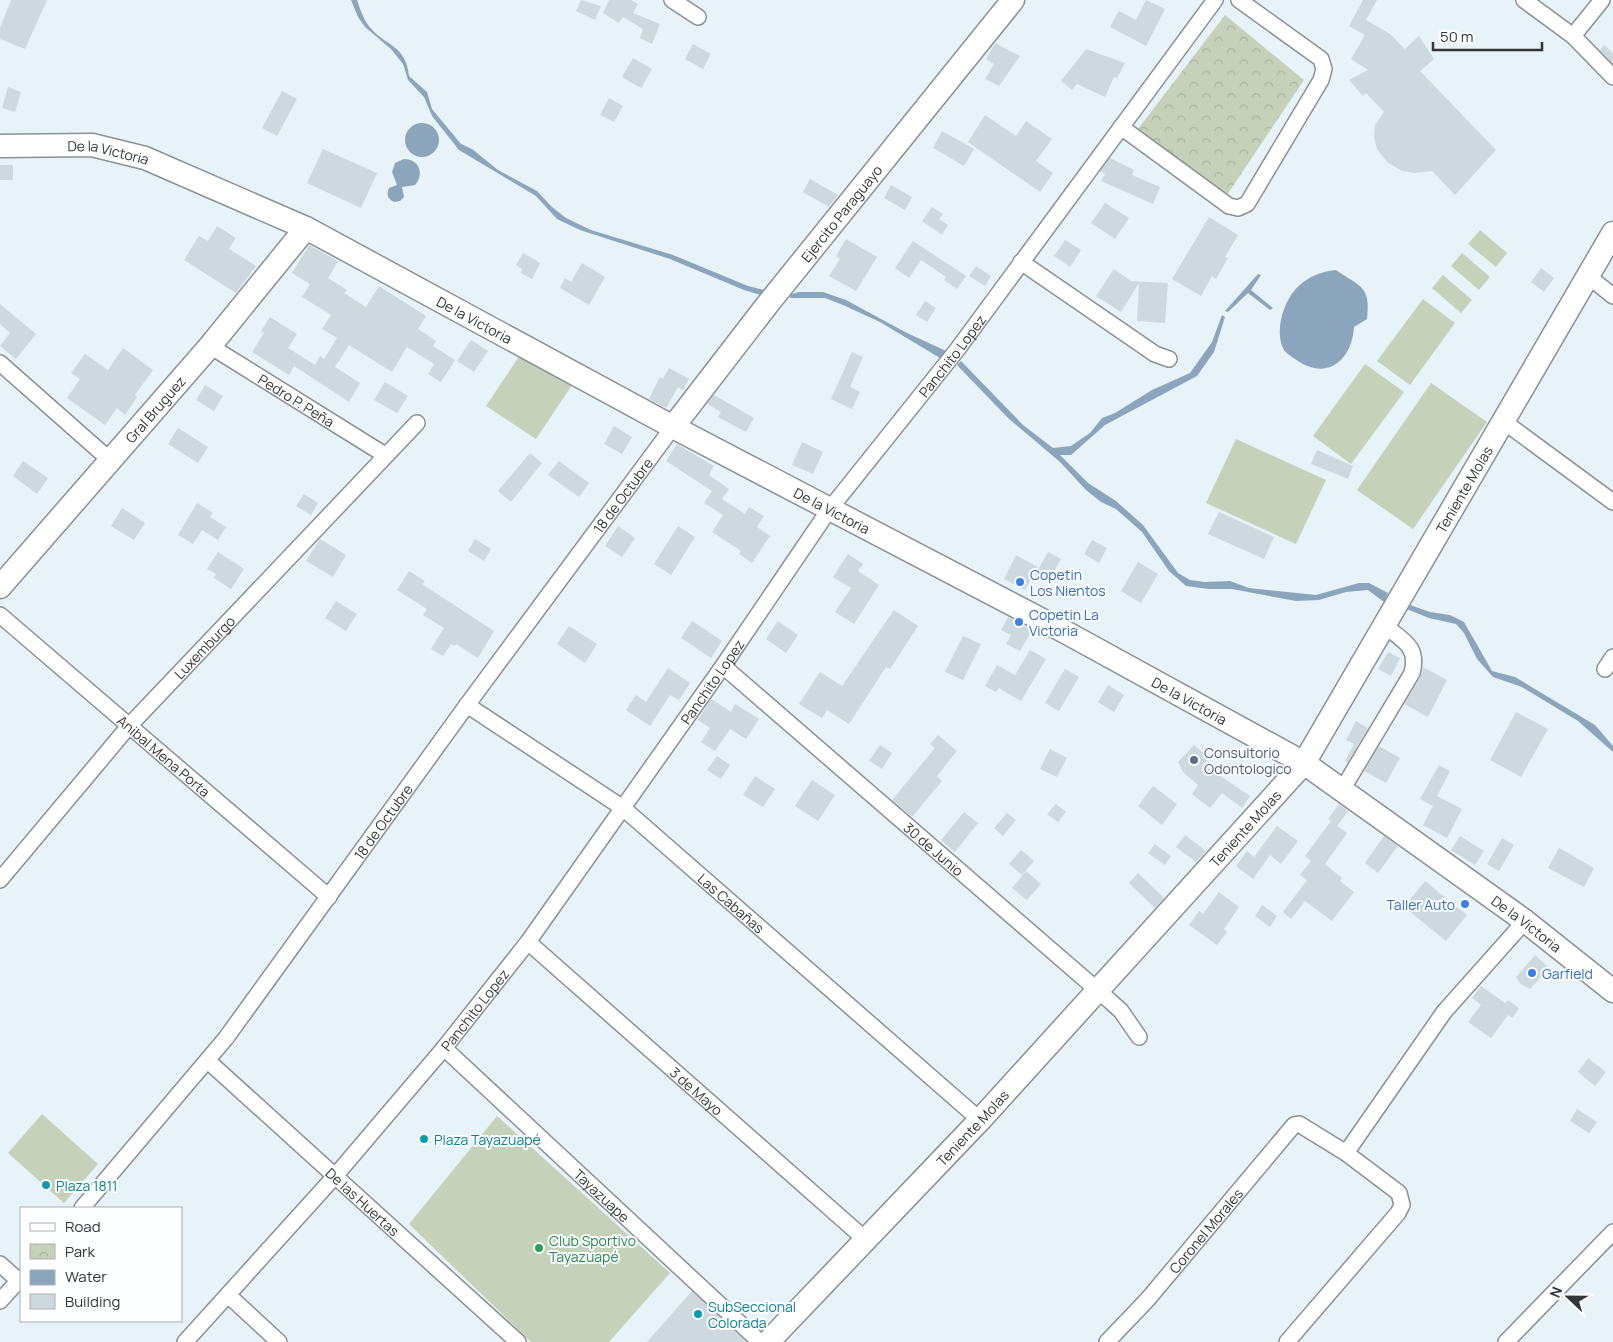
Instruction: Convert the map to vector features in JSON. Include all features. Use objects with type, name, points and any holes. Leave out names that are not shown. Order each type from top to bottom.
[{"type":"street","points":[[672,0],[698,17]]},
{"type":"street","name":"Ejercito Paraguayo","points":[[673,427],[767,305],[1013,0]]},
{"type":"street","name":"Panchito Lopez","points":[[185,1342],[336,1175],[444,1048],[528,942],[723,666],[829,510],[957,350],[1215,0]]},
{"type":"street","points":[[1121,127],[1229,206],[1238,208],[1247,204],[1321,80],[1324,69],[1322,59],[1239,0]]},
{"type":"street","points":[[1524,0],[1573,36],[1613,77]]},
{"type":"street","points":[[1573,36],[1602,0]]},
{"type":"street","name":"De la Victoria","points":[[0,146],[92,145],[145,158],[306,228],[673,427],[1067,633],[1304,763],[1525,921],[1613,991]]},
{"type":"street","name":"Gral Bruguez","points":[[0,587],[210,346],[306,228]]},
{"type":"street","name":"Teniente Molas","points":[[768,1342],[980,1120],[1304,763],[1613,233]]},
{"type":"street","points":[[1021,262],[1155,354],[1169,359]]},
{"type":"street","points":[[1588,276],[1613,296]]},
{"type":"street","name":"Pedro P. Peña","points":[[210,346],[385,455]]},
{"type":"street","points":[[0,363],[111,461]]},
{"type":"street","points":[[1503,421],[1613,502]]},
{"type":"street","name":"Luxemburgo","points":[[0,880],[129,726],[417,423]]},
{"type":"street","name":"18 de Octubre","points":[[83,1207],[208,1061],[673,427]]},
{"type":"street","name":"Anibal Mena Porta","points":[[0,615],[329,897]]},
{"type":"street","points":[[1342,790],[1412,674],[1416,660],[1412,649],[1384,625]]},
{"type":"street","name":"30 de Junio","points":[[723,666],[1096,992],[1121,1011],[1139,1037]]},
{"type":"street","name":"Las Cabañas","points":[[468,704],[623,808],[980,1120]]},
{"type":"street","points":[[1287,1342],[1398,1213],[1402,1205],[1400,1193],[1346,1153],[1444,1012],[1525,921]]},
{"type":"street","name":"3 de Mayo","points":[[528,942],[866,1240]]},
{"type":"street","name":"Tayazuape","points":[[444,1048],[760,1342]]},
{"type":"street","name":"De las Huertas","points":[[208,1061],[336,1175],[518,1342]]},
{"type":"street","name":"Coronel Morales","points":[[1107,1342],[1148,1299],[1294,1125],[1305,1126],[1346,1153]]},
{"type":"street","points":[[1506,1342],[1613,1232]]},
{"type":"street","points":[[0,1264],[20,1279],[0,1301]]},
{"type":"street","points":[[228,1295],[280,1342]]},
{"type":"green space","points":[[1225,15],[1304,80],[1227,195],[1138,129]]},
{"type":"green space","points":[[1480,230],[1507,253],[1496,267],[1468,244]]},
{"type":"green space","points":[[1462,253],[1490,277],[1479,290],[1451,266]]},
{"type":"green space","points":[[1443,275],[1472,300],[1461,313],[1432,288]]},
{"type":"green space","points":[[1423,299],[1455,323],[1410,385],[1377,361]]},
{"type":"green space","points":[[522,352],[572,385],[536,439],[486,406]]},
{"type":"green space","points":[[1365,364],[1404,392],[1351,464],[1313,436]]},
{"type":"green space","points":[[1431,383],[1487,422],[1413,529],[1357,490]]},
{"type":"green space","points":[[1236,439],[1326,480],[1296,544],[1206,503]]},
{"type":"green space","points":[[42,1114],[98,1164],[64,1203],[8,1153]]},
{"type":"green space","name":"Club Sportivo Tayazuapé","points":[[497,1116],[670,1273],[609,1342],[531,1342],[409,1224]]},
{"type":"water","points":[[351,0],[357,0],[368,25],[404,58],[409,76],[427,92],[432,109],[461,144],[472,149],[498,170],[537,191],[566,218],[591,230],[673,255],[748,286],[768,291],[764,296],[744,290],[670,259],[580,230],[557,219],[536,196],[459,150],[432,116],[424,97],[408,80],[403,64],[391,49],[365,27],[358,17]]},
{"type":"water","points":[[422,123],[434,128],[439,140],[434,152],[422,157],[410,152],[405,140],[410,128]]},
{"type":"water","points":[[404,159],[417,164],[420,176],[415,185],[402,187],[404,197],[400,201],[394,202],[388,195],[389,188],[397,185],[392,172],[395,163]]},
{"type":"water","points":[[1336,270],[1362,288],[1367,299],[1367,319],[1354,327],[1352,339],[1343,358],[1327,368],[1306,366],[1288,354],[1281,343],[1280,327],[1284,310],[1293,292],[1307,279]]},
{"type":"water","points":[[1258,274],[1261,275],[1251,290],[1273,308],[1270,310],[1248,293],[1228,312],[1225,311]]},
{"type":"water","points":[[823,292],[846,300],[905,332],[946,351],[940,358],[880,322],[825,298],[790,298],[791,294]]},
{"type":"water","points":[[1222,315],[1225,317],[1214,352],[1197,376],[1105,425],[1071,455],[1060,455],[1088,483],[1116,501],[1143,525],[1178,573],[1190,580],[1205,582],[1230,581],[1249,588],[1316,595],[1359,583],[1369,583],[1388,593],[1384,602],[1368,590],[1346,592],[1319,600],[1296,601],[1232,589],[1186,586],[1169,571],[1142,532],[1116,509],[1101,502],[1086,490],[1060,462],[1008,418],[957,365],[961,361],[1023,425],[1053,448],[1071,446],[1090,433],[1102,418],[1115,413],[1152,390],[1190,373],[1212,342]]},
{"type":"water","points":[[1407,604],[1430,612],[1450,615],[1464,622],[1492,671],[1515,677],[1595,725],[1613,746],[1613,752],[1578,721],[1522,687],[1493,677],[1477,659],[1464,633],[1456,624],[1429,618],[1404,608]]},
{"type":"building","points":[[11,0],[47,0],[25,49],[0,39],[0,28]]},
{"type":"building","points":[[581,0],[601,6],[595,20],[576,11]]},
{"type":"building","points":[[609,0],[631,0],[638,4],[633,13],[660,24],[652,44],[640,38],[643,29],[623,17],[619,23],[603,13]]},
{"type":"building","points":[[1146,0],[1165,9],[1146,46],[1110,27],[1119,11],[1136,20]]},
{"type":"building","points":[[1363,0],[1377,0],[1366,20],[1390,34],[1405,49],[1419,36],[1434,59],[1420,71],[1496,150],[1455,195],[1432,171],[1415,173],[1402,171],[1387,162],[1377,149],[1374,137],[1375,125],[1384,112],[1366,93],[1363,96],[1349,80],[1368,70],[1351,59],[1365,35],[1349,26]]},
{"type":"building","points":[[995,43],[1020,56],[999,86],[985,79],[994,64],[986,59]]},
{"type":"building","points":[[693,44],[711,54],[703,69],[685,59]]},
{"type":"building","points":[[1604,45],[1613,53],[1613,64],[1600,50]]},
{"type":"building","points":[[1086,49],[1125,63],[1117,78],[1114,77],[1105,97],[1077,84],[1072,90],[1061,81]]},
{"type":"building","points":[[633,58],[652,69],[641,88],[622,77]]},
{"type":"building","points":[[8,87],[21,92],[15,112],[2,108]]},
{"type":"building","points":[[282,91],[297,99],[277,136],[262,128]]},
{"type":"building","points":[[609,98],[623,106],[614,122],[600,115]]},
{"type":"building","points":[[985,115],[1016,136],[1026,121],[1052,139],[1036,161],[1053,173],[1040,192],[968,142]]},
{"type":"building","points":[[942,131],[974,149],[964,166],[933,148]]},
{"type":"building","points":[[323,149],[377,173],[361,208],[307,183]]},
{"type":"building","points":[[1110,158],[1134,170],[1132,175],[1160,187],[1153,204],[1101,181],[1105,174],[1100,171]]},
{"type":"building","points":[[0,165],[13,165],[13,180],[0,180]]},
{"type":"building","points":[[810,179],[838,195],[829,207],[803,192]]},
{"type":"building","points":[[891,185],[912,197],[905,210],[884,198]]},
{"type":"building","points":[[1105,203],[1129,218],[1115,239],[1091,223]]},
{"type":"building","points":[[932,207],[943,214],[939,219],[948,225],[942,235],[922,221]]},
{"type":"building","points":[[1209,217],[1238,235],[1225,257],[1228,258],[1216,279],[1212,276],[1201,296],[1172,279]]},
{"type":"building","points":[[217,226],[236,238],[229,249],[256,266],[236,293],[184,260],[199,236],[208,241]]},
{"type":"building","points":[[846,239],[877,257],[856,291],[829,276],[840,259],[836,256]]},
{"type":"building","points":[[1065,240],[1081,250],[1070,267],[1054,256]]},
{"type":"building","points":[[913,241],[966,276],[957,289],[944,280],[946,277],[921,260],[909,278],[895,268]]},
{"type":"building","points":[[309,245],[338,261],[328,278],[347,290],[344,293],[366,307],[379,286],[426,316],[418,329],[436,341],[433,346],[455,360],[441,382],[428,374],[434,364],[407,347],[392,372],[349,345],[335,367],[360,383],[349,402],[294,366],[289,375],[252,352],[264,333],[261,331],[270,317],[297,334],[288,348],[315,365],[320,356],[324,359],[337,338],[322,329],[331,315],[302,297],[310,284],[292,273]]},
{"type":"building","points":[[523,253],[540,263],[532,279],[521,273],[522,269],[516,265]]},
{"type":"building","points":[[582,263],[605,277],[589,305],[560,288],[565,278],[571,282]]},
{"type":"building","points":[[976,266],[991,276],[985,286],[969,276]]},
{"type":"building","points":[[1541,268],[1554,278],[1544,292],[1531,282]]},
{"type":"building","points":[[1114,269],[1131,281],[1168,283],[1165,323],[1137,321],[1139,283],[1121,312],[1096,296]]},
{"type":"building","points":[[925,301],[936,308],[927,322],[916,315]]},
{"type":"building","points":[[0,304],[36,334],[16,359],[0,346],[10,333],[0,324]]},
{"type":"building","points":[[471,340],[488,351],[474,372],[457,361]]},
{"type":"building","points":[[123,348],[153,370],[135,395],[137,397],[125,415],[117,408],[105,425],[67,398],[80,379],[71,373],[85,354],[108,370]]},
{"type":"building","points":[[852,352],[863,357],[850,387],[860,392],[852,409],[831,399]]},
{"type":"building","points":[[669,368],[689,379],[683,390],[678,387],[666,408],[649,399],[660,377],[663,379]]},
{"type":"building","points":[[385,382],[408,396],[397,413],[374,400]]},
{"type":"building","points":[[205,385],[223,396],[214,411],[196,400]]},
{"type":"building","points":[[714,395],[754,418],[746,432],[718,417],[721,412],[707,404]]},
{"type":"building","points":[[614,426],[632,437],[622,454],[604,444]]},
{"type":"building","points":[[178,428],[208,447],[198,463],[168,444]]},
{"type":"building","points":[[802,442],[823,452],[813,474],[792,465]]},
{"type":"building","points":[[677,444],[714,466],[709,475],[729,489],[722,499],[745,514],[749,507],[764,516],[757,527],[770,536],[752,563],[739,554],[741,551],[712,532],[723,515],[704,503],[712,491],[666,461]]},
{"type":"building","points":[[1317,450],[1353,466],[1348,479],[1311,464]]},
{"type":"building","points":[[530,453],[542,463],[511,502],[498,491]]},
{"type":"building","points":[[23,461],[48,478],[37,494],[13,476]]},
{"type":"building","points":[[559,461],[589,483],[579,497],[548,475]]},
{"type":"building","points":[[304,494],[318,503],[311,515],[296,506]]},
{"type":"building","points":[[197,503],[213,513],[210,517],[226,527],[218,540],[202,530],[193,544],[178,535]]},
{"type":"building","points":[[122,508],[145,523],[134,540],[111,526]]},
{"type":"building","points":[[1219,512],[1274,537],[1264,559],[1208,534]]},
{"type":"building","points":[[618,526],[635,538],[622,557],[605,546]]},
{"type":"building","points":[[678,526],[695,537],[671,575],[654,564]]},
{"type":"building","points":[[320,539],[346,555],[333,577],[306,561]]},
{"type":"building","points":[[475,539],[491,549],[484,561],[468,551]]},
{"type":"building","points":[[1092,540],[1107,548],[1099,563],[1084,554]]},
{"type":"building","points":[[218,552],[244,569],[231,589],[214,578],[216,574],[207,569]]},
{"type":"building","points":[[1048,552],[1061,559],[1048,582],[1035,575]]},
{"type":"building","points":[[848,554],[863,564],[858,571],[879,585],[854,624],[835,612],[851,588],[833,577]]},
{"type":"building","points":[[1016,555],[1038,567],[1025,590],[1004,579]]},
{"type":"building","points":[[1138,562],[1158,574],[1141,603],[1121,591]]},
{"type":"building","points":[[409,571],[425,581],[422,584],[494,631],[478,658],[456,644],[454,646],[451,644],[443,656],[431,649],[444,628],[423,615],[427,609],[397,590]]},
{"type":"building","points":[[336,601],[357,614],[346,631],[325,618]]},
{"type":"building","points":[[894,610],[918,626],[890,669],[886,667],[849,724],[827,710],[822,718],[799,704],[820,672],[842,686]]},
{"type":"building","points":[[1008,617],[1032,630],[1020,651],[1006,644],[1011,635],[1001,630]]},
{"type":"building","points":[[692,621],[722,641],[711,658],[681,638]]},
{"type":"building","points":[[778,621],[798,635],[786,653],[766,639]]},
{"type":"building","points":[[569,626],[597,644],[585,663],[557,644]]},
{"type":"building","points":[[963,636],[981,644],[963,680],[945,672]]},
{"type":"building","points":[[1030,650],[1046,659],[1021,701],[999,688],[996,692],[985,686],[997,665],[1015,675]]},
{"type":"building","points":[[1388,652],[1400,658],[1391,676],[1378,669]]},
{"type":"building","points":[[1423,667],[1447,680],[1428,717],[1404,704],[1420,678]]},
{"type":"building","points":[[668,668],[690,683],[679,700],[670,695],[650,726],[626,710],[636,695],[646,702]]},
{"type":"building","points":[[1065,669],[1079,677],[1059,711],[1045,703]]},
{"type":"building","points":[[1108,685],[1124,695],[1114,712],[1098,702]]},
{"type":"building","points":[[711,699],[731,712],[735,704],[759,719],[746,739],[730,729],[715,751],[701,742],[710,728],[698,720]]},
{"type":"building","points":[[1516,712],[1548,729],[1521,777],[1490,760]]},
{"type":"building","points":[[1356,721],[1368,728],[1348,762],[1345,761],[1354,744],[1346,740]]},
{"type":"building","points":[[938,735],[957,751],[937,776],[942,781],[912,817],[892,800],[935,748],[930,744]]},
{"type":"building","points":[[880,745],[892,753],[882,769],[869,761]]},
{"type":"building","points":[[1194,745],[1209,758],[1204,765],[1250,796],[1242,808],[1222,793],[1210,808],[1192,794],[1198,785],[1183,772],[1178,762]]},
{"type":"building","points":[[1379,746],[1400,758],[1386,783],[1364,771]]},
{"type":"building","points":[[1050,749],[1067,758],[1057,777],[1040,769]]},
{"type":"building","points":[[717,756],[730,765],[721,779],[707,770]]},
{"type":"building","points":[[1439,765],[1450,771],[1437,796],[1462,809],[1447,838],[1423,825],[1433,806],[1420,799]]},
{"type":"building","points":[[755,776],[775,789],[763,807],[743,795]]},
{"type":"building","points":[[812,780],[835,795],[818,821],[795,806]]},
{"type":"building","points":[[1153,786],[1177,804],[1162,825],[1138,806]]},
{"type":"building","points":[[1056,804],[1066,812],[1058,822],[1047,814]]},
{"type":"building","points":[[1339,804],[1348,811],[1337,826],[1347,833],[1325,864],[1342,878],[1340,881],[1354,892],[1332,921],[1305,901],[1291,919],[1283,912],[1307,880],[1300,875],[1311,861],[1305,856],[1331,821],[1328,819]]},
{"type":"building","points":[[964,812],[978,823],[955,852],[941,840]]},
{"type":"building","points":[[1007,813],[1016,820],[1003,836],[994,828]]},
{"type":"building","points":[[1277,826],[1298,841],[1281,864],[1270,855],[1253,879],[1236,866],[1247,851],[1254,857]]},
{"type":"building","points":[[1185,835],[1206,851],[1196,862],[1176,847]]},
{"type":"building","points":[[1384,836],[1398,846],[1378,873],[1365,863]]},
{"type":"building","points":[[1460,836],[1484,851],[1475,865],[1451,850]]},
{"type":"building","points":[[1502,838],[1514,845],[1499,871],[1487,864]]},
{"type":"building","points":[[1155,844],[1171,856],[1165,865],[1148,853]]},
{"type":"building","points":[[1559,848],[1594,868],[1584,887],[1548,868]]},
{"type":"building","points":[[1021,850],[1034,861],[1022,875],[1009,864]]},
{"type":"building","points":[[1026,871],[1041,884],[1027,900],[1012,888]]},
{"type":"building","points":[[1138,873],[1164,898],[1155,908],[1129,883]]},
{"type":"building","points":[[1425,881],[1467,915],[1446,941],[1404,907]]},
{"type":"building","points":[[1219,892],[1239,907],[1224,929],[1227,932],[1217,945],[1189,925],[1199,911],[1203,914]]},
{"type":"building","points":[[1262,905],[1277,916],[1270,927],[1255,916]]},
{"type":"building","name":"Garfield","points":[[1535,955],[1549,968],[1530,989],[1520,984],[1516,977]]},
{"type":"building","points":[[1481,986],[1505,1003],[1508,1000],[1519,1008],[1512,1018],[1508,1015],[1491,1038],[1468,1022],[1481,1005],[1472,998]]},
{"type":"building","points":[[1588,1058],[1606,1072],[1595,1086],[1578,1072]]},
{"type":"building","points":[[1577,1109],[1597,1122],[1589,1133],[1570,1121]]},
{"type":"building","name":"SubSeccional Colorada","points":[[692,1291],[746,1342],[647,1342]]},
{"type":"place","name":"Copetin Los Nientos","points":[[1020,582]]},
{"type":"place","name":"Copetin La Victoria","points":[[1019,622]]},
{"type":"place","name":"Consultorio Odontologico","points":[[1194,760]]},
{"type":"place","name":"Taller Auto","points":[[1465,904]]},
{"type":"place","name":"Garfield","points":[[1532,973]]},
{"type":"place","name":"Plaza Tayazuapé","points":[[424,1139]]},
{"type":"place","name":"Plaza 1811","points":[[46,1185]]},
{"type":"place","name":"Club Sportivo Tayazuapé","points":[[539,1248]]},
{"type":"place","name":"SubSeccional Colorada","points":[[698,1314]]}]
